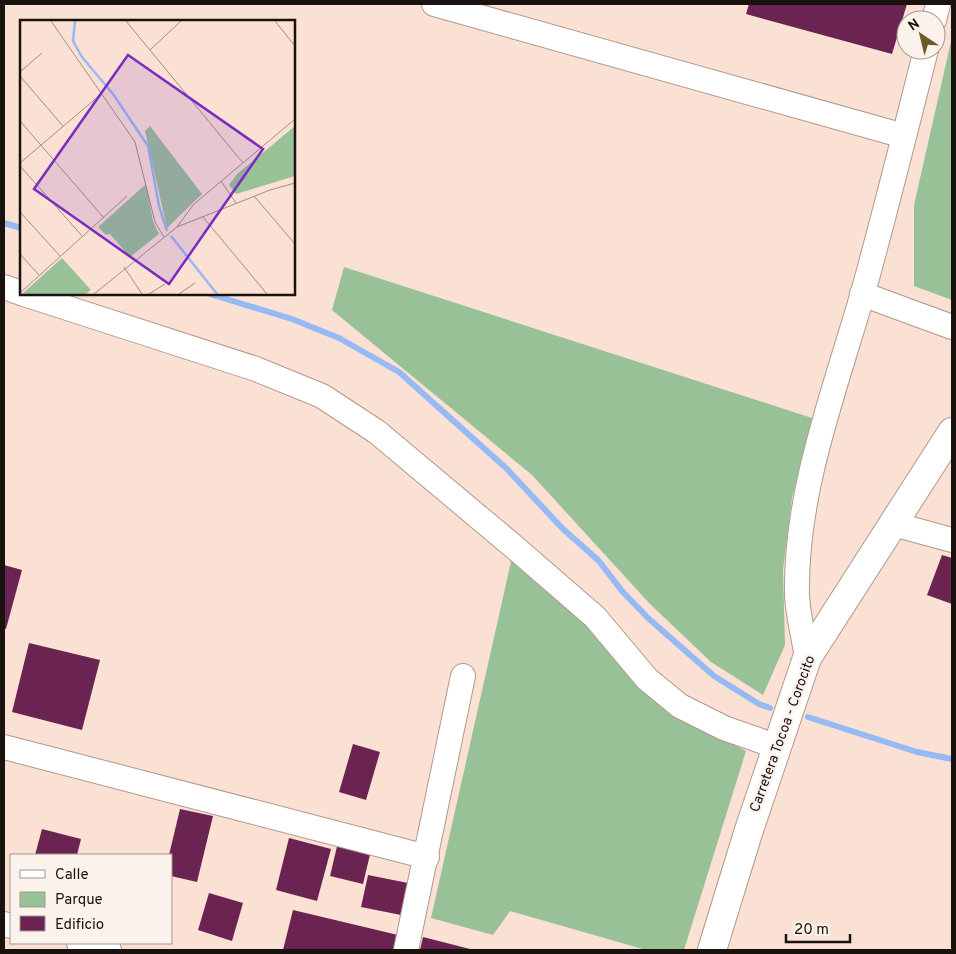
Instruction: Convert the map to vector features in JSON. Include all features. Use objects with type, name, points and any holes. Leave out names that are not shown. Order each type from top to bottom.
[{"type":"main road","name":"Carretera Tocoa - Corocito","points":[[712,950],[748,832],[807,658],[952,432]]},
{"type":"street","points":[[434,4],[904,136]]},
{"type":"street","points":[[807,658],[797,596],[799,549],[807,500],[822,432],[862,294],[923,60]]},
{"type":"street","points":[[4,287],[20,292]]},
{"type":"street","points":[[862,294],[952,327]]},
{"type":"street","points":[[29,295],[256,369],[322,396],[377,432],[595,617],[647,679],[680,706],[724,728],[778,747]]},
{"type":"street","points":[[893,524],[952,540]]},
{"type":"street","points":[[406,950],[427,857],[463,676]]},
{"type":"street","points":[[4,748],[427,857]]},
{"type":"street","points":[[83,944],[109,950]]},
{"type":"green space","points":[[952,37],[952,300],[914,286],[914,205]]},
{"type":"green space","points":[[344,267],[812,418],[792,498],[783,570],[785,645],[763,695],[711,662],[650,604],[532,475],[332,310]]},
{"type":"green space","points":[[512,557],[591,625],[673,710],[746,751],[684,950],[646,950],[510,911],[493,935],[431,918]]},
{"type":"building","points":[[749,4],[907,4],[905,10],[896,10],[896,41],[892,54],[746,14]]},
{"type":"building","points":[[942,555],[952,558],[952,604],[927,595]]},
{"type":"building","points":[[4,565],[22,570],[6,629],[4,628]]},
{"type":"building","points":[[29,643],[100,660],[82,730],[12,712]]},
{"type":"building","points":[[353,744],[380,752],[366,800],[339,792]]},
{"type":"building","points":[[180,809],[213,816],[197,882],[172,876],[172,854],[169,854]]},
{"type":"building","points":[[42,829],[81,839],[77,854],[35,854]]},
{"type":"building","points":[[289,838],[331,849],[317,901],[276,890]]},
{"type":"building","points":[[339,838],[372,846],[363,884],[330,876]]},
{"type":"building","points":[[368,875],[408,883],[401,915],[361,907]]},
{"type":"building","points":[[209,893],[243,903],[232,941],[198,930]]},
{"type":"building","points":[[293,910],[398,935],[394,950],[283,950]]},
{"type":"building","points":[[423,937],[474,950],[420,950]]},
{"type":"waterway","points":[[4,223],[20,228]]},
{"type":"waterway","points":[[213,295],[292,319],[339,338],[399,372],[506,468],[563,529],[599,561],[622,591],[648,618],[714,676],[759,704],[770,708]]},
{"type":"waterway","points":[[808,717],[917,752],[952,759]]}]
